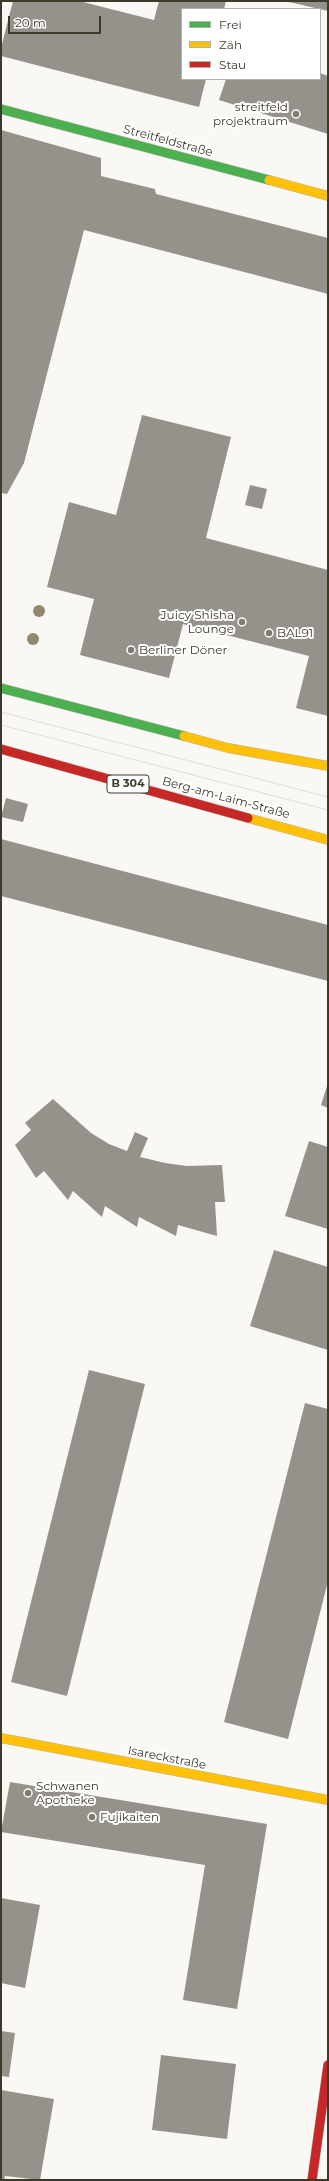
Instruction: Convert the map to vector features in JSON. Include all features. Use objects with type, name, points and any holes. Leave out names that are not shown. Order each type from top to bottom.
[{"type":"street","name":"Streitfeldstraße","points":[[1,109],[328,196]]},
{"type":"street","points":[[1,688],[228,748],[328,766]]},
{"type":"street","name":"Berg-am-Laim-Straße","points":[[1,749],[328,840]]},
{"type":"street","name":"Isareckstraße","points":[[1,1738],[328,1800]]},
{"type":"street","points":[[312,2180],[328,2065]]},
{"type":"building","points":[[13,1],[79,1],[154,20],[159,1],[226,1],[224,8],[181,8],[181,80],[206,80],[199,107],[1,56],[1,48]]},
{"type":"building","points":[[328,1],[328,11],[321,9],[321,8],[289,2]]},
{"type":"building","name":"streitfeld projektraum","points":[[321,73],[328,76],[328,134],[219,100],[226,80],[321,80]]},
{"type":"building","points":[[1,130],[101,158],[101,176],[155,189],[156,194],[328,238],[328,294],[84,230],[24,463],[7,494],[1,493]]},
{"type":"building","points":[[142,415],[231,437],[206,538],[328,570],[328,716],[296,708],[309,656],[183,624],[169,678],[80,655],[94,599],[47,587],[69,502],[116,515]]},
{"type":"building","points":[[250,485],[267,489],[262,509],[245,505]]},
{"type":"building","points":[[6,798],[28,804],[23,822],[1,817]]},
{"type":"building","points":[[1,839],[328,925],[328,981],[1,896]]},
{"type":"building","points":[[328,1083],[328,1108],[321,1105]]},
{"type":"building","points":[[53,1099],[91,1133],[109,1144],[127,1151],[135,1132],[148,1138],[140,1157],[187,1166],[222,1165],[225,1202],[215,1202],[217,1236],[178,1225],[176,1236],[139,1217],[137,1227],[105,1206],[102,1217],[73,1191],[68,1200],[44,1171],[36,1178],[15,1145],[31,1130],[25,1123]]},
{"type":"building","points":[[309,1141],[328,1147],[328,1229],[285,1216]]},
{"type":"building","points":[[274,1250],[328,1267],[328,1350],[250,1326]]},
{"type":"building","points":[[89,1370],[145,1384],[67,1696],[11,1682]]},
{"type":"building","points":[[305,1403],[328,1409],[328,1581],[288,1739],[224,1722]]},
{"type":"building","points":[[10,1782],[267,1824],[237,2009],[183,2000],[205,1865],[1,1832]]},
{"type":"building","points":[[1,1898],[40,1905],[25,1988],[1,1983]]},
{"type":"building","points":[[1,2031],[15,2033],[9,2077],[1,2076]]},
{"type":"building","points":[[161,2055],[236,2064],[227,2139],[152,2130]]},
{"type":"building","points":[[1,2090],[54,2099],[40,2180],[5,2176],[4,2180],[1,2180]]},
{"type":"tram line","points":[[1,712],[328,797]]},
{"type":"tram line","points":[[1,725],[328,810]]},
{"type":"traffic: fast","points":[[1,109],[269,180]]},
{"type":"traffic: fast","points":[[1,688],[184,736]]},
{"type":"traffic: slow","points":[[269,180],[328,196]]},
{"type":"traffic: slow","points":[[184,736],[228,748],[328,766]]},
{"type":"traffic: slow","points":[[248,818],[328,840]]},
{"type":"traffic: slow","points":[[1,1738],[328,1800]]},
{"type":"traffic: jam","points":[[1,749],[248,818]]},
{"type":"traffic: jam","points":[[312,2180],[328,2065]]},
{"type":"place","name":"streitfeld projektraum","points":[[296,114]]},
{"type":"place","name":"Juicy Shisha Lounge","points":[[242,622]]},
{"type":"place","name":"BAL91","points":[[269,633]]},
{"type":"place","name":"Berliner Döner","points":[[131,650]]},
{"type":"place","name":"Schwanen Apotheke","points":[[28,1793]]},
{"type":"place","name":"Fujikaiten","points":[[92,1817]]}]
